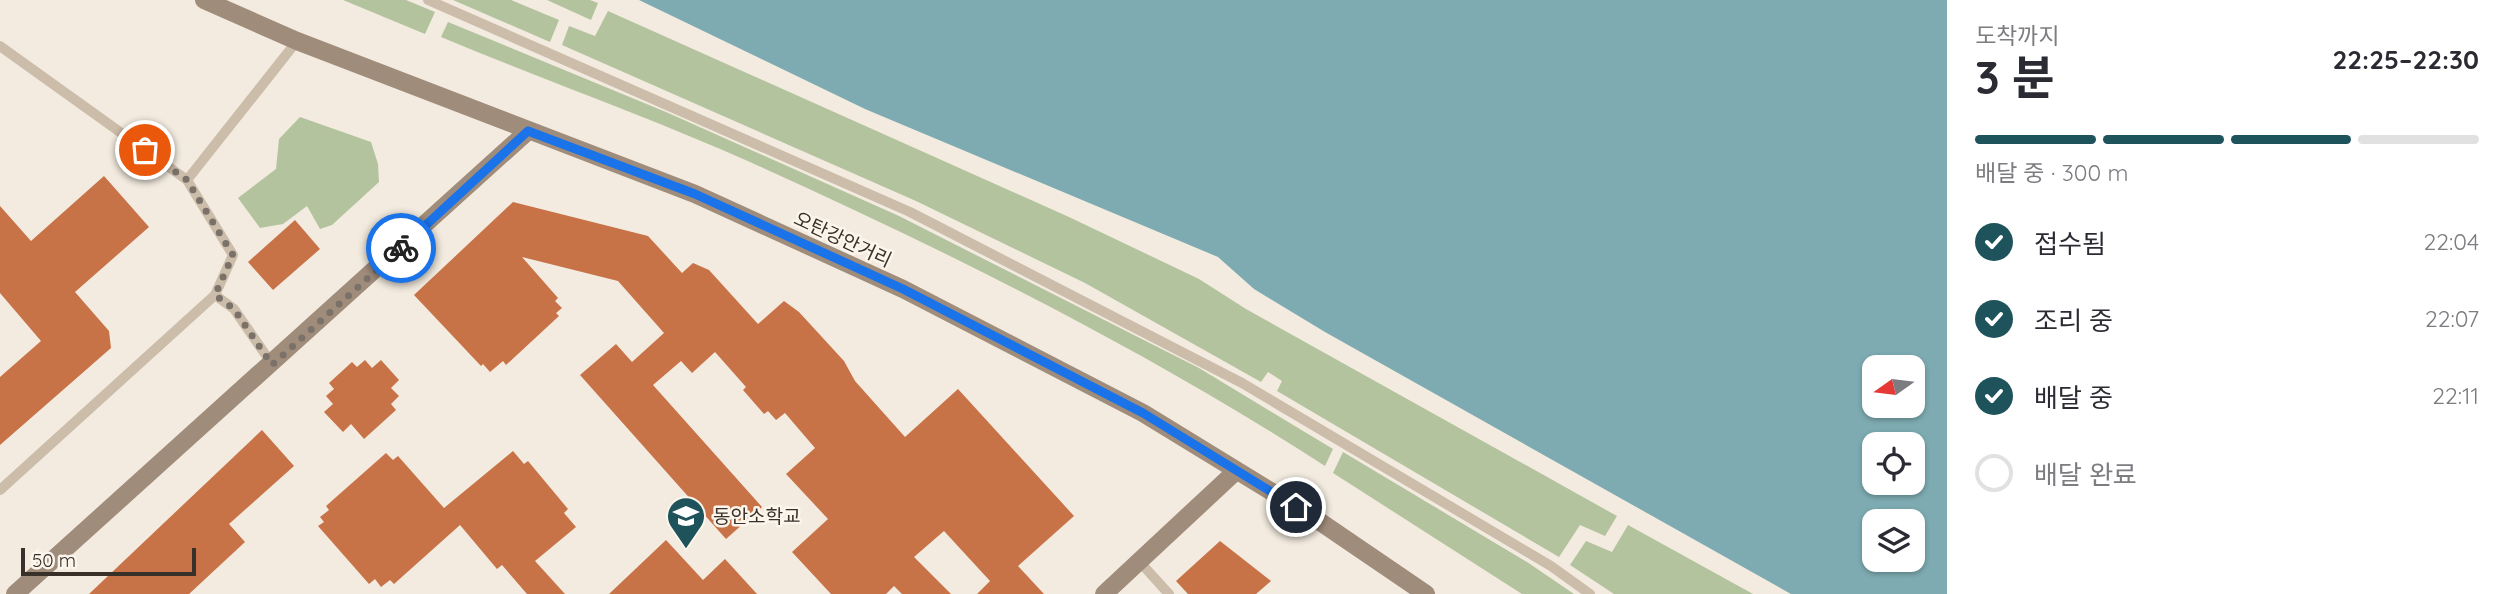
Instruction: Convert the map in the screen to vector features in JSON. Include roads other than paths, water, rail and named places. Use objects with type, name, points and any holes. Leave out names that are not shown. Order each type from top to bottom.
[{"type":"main road","name":"오탄강안거리","points":[[204,0],[297,40],[695,194],[903,289],[1143,413],[1235,472],[1316,519],[1426,594]]},
{"type":"main road","points":[[15,594],[272,365],[528,131]]},
{"type":"main road","points":[[1104,594],[1235,472]]},
{"type":"lane","points":[[428,0],[910,212],[1113,315],[1242,383],[1551,566],[1590,594]]},
{"type":"lane","points":[[187,180],[297,40]]},
{"type":"lane","points":[[0,46],[187,180],[233,255],[215,295],[0,490]]},
{"type":"lane","points":[[215,295],[234,309],[272,365]]},
{"type":"lane","points":[[1139,561],[1169,594]]},
{"type":"water","points":[[639,0],[1947,0],[1947,594],[1791,594],[1325,332],[1254,289],[1218,257],[865,109]]},
{"type":"place","name":"동안소학교","points":[[686,550]]}]
